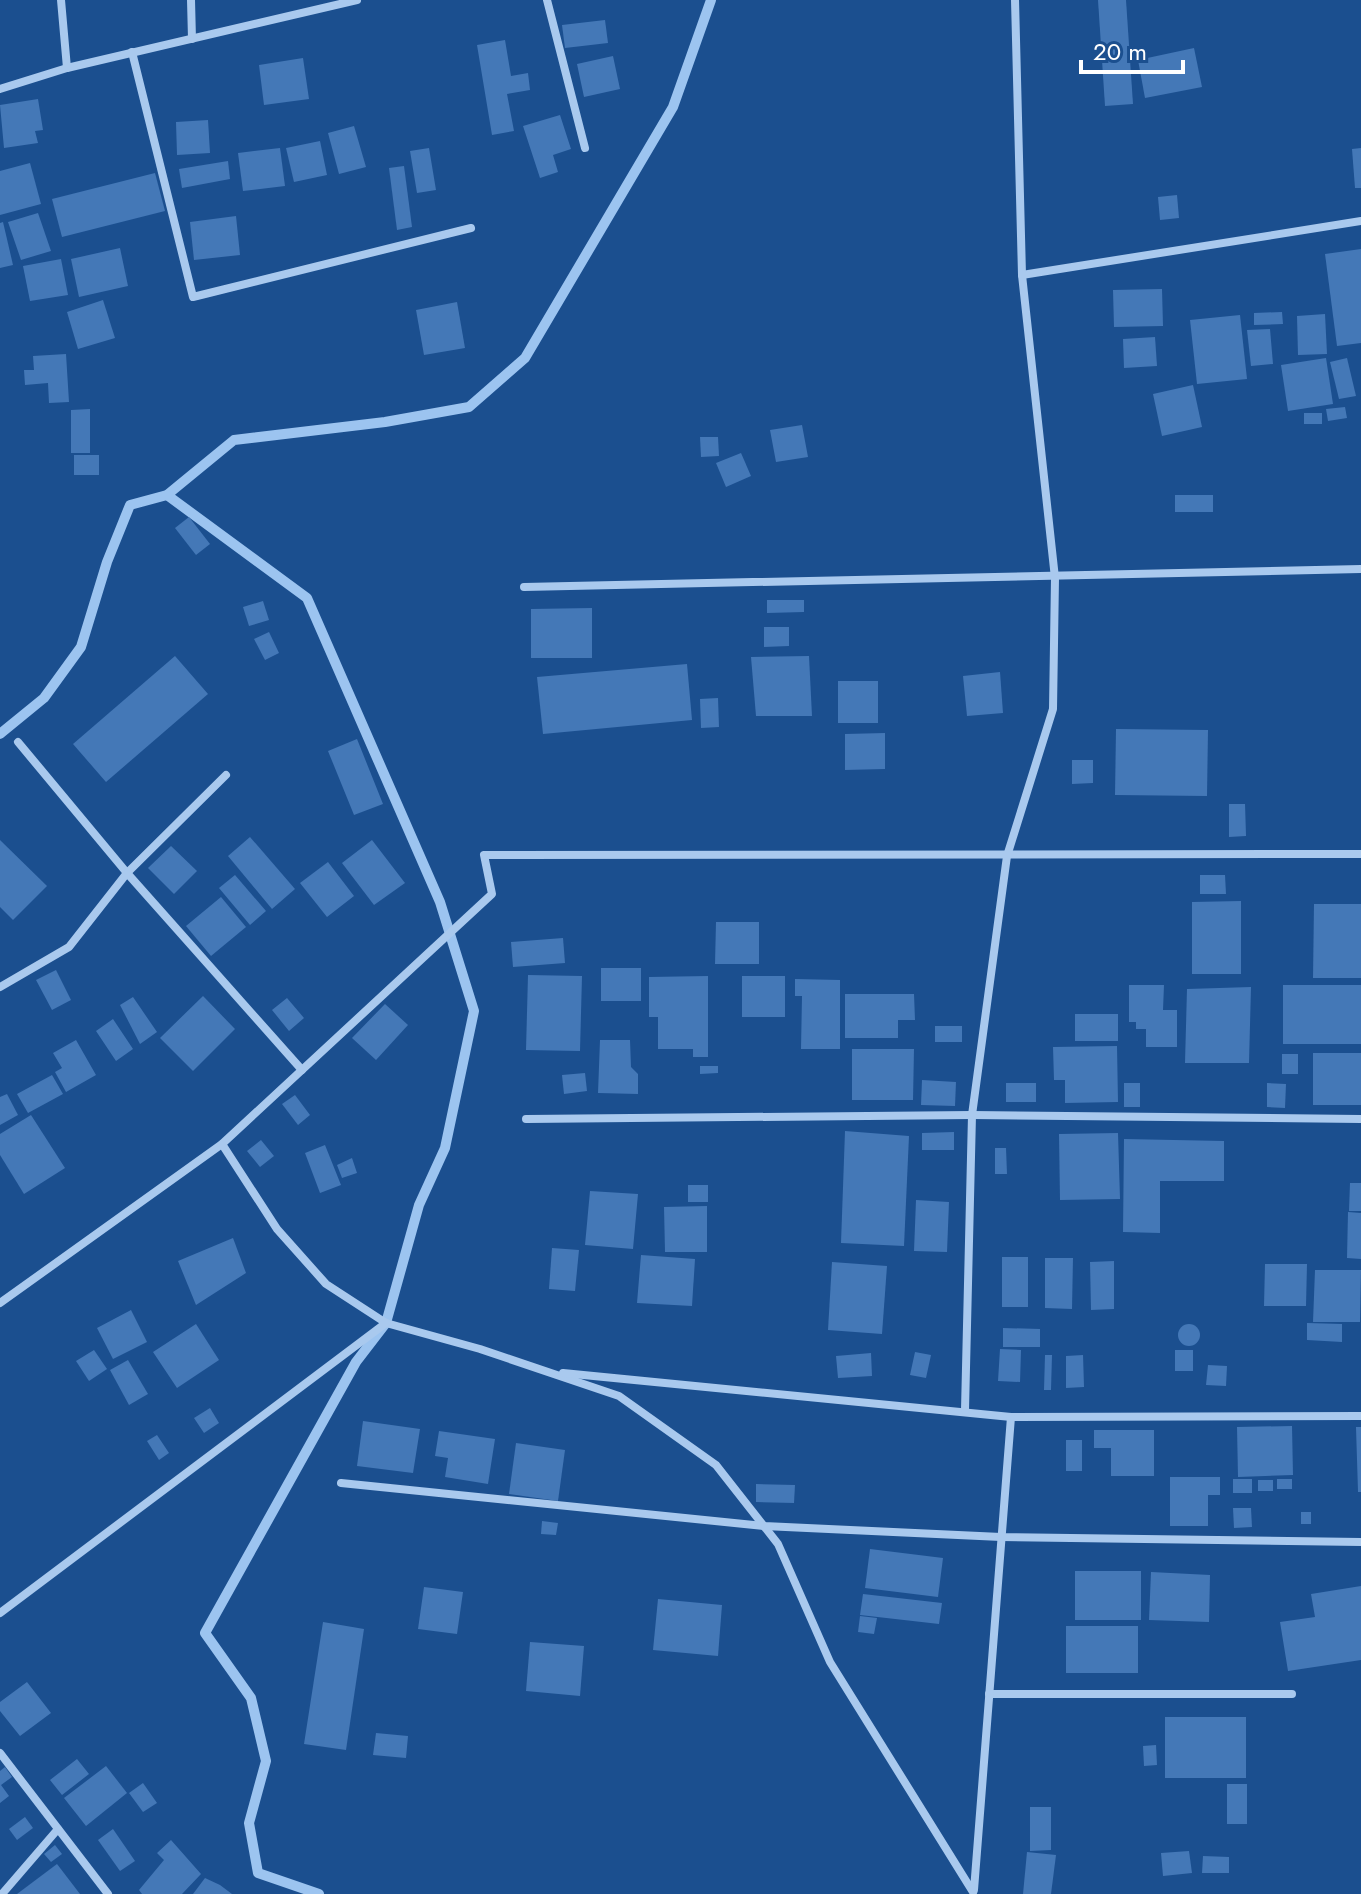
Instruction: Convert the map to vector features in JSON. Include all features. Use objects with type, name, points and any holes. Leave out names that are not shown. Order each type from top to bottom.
[{"type":"street","points":[[61,0],[67,68]]},
{"type":"street","points":[[191,0],[192,39]]},
{"type":"street","points":[[0,89],[67,68],[357,0]]},
{"type":"street","points":[[547,0],[585,148]]},
{"type":"street","points":[[965,1410],[972,1115],[1007,856],[1053,709],[1055,578],[1022,275],[1015,0]]},
{"type":"street","points":[[132,52],[193,297],[471,228]]},
{"type":"street","points":[[1022,275],[1361,221]]},
{"type":"street","points":[[524,587],[1055,578],[1172,571],[1361,569]]},
{"type":"street","points":[[18,742],[127,873],[302,1070]]},
{"type":"street","points":[[0,987],[69,947],[127,873],[226,775]]},
{"type":"street","points":[[0,1303],[222,1144],[302,1070],[492,894],[484,855],[1361,854]]},
{"type":"street","points":[[526,1119],[972,1115],[1361,1119]]},
{"type":"street","points":[[222,1144],[277,1229],[326,1284],[386,1323],[619,1396],[716,1465],[778,1544],[830,1662],[973,1893]]},
{"type":"street","points":[[0,1613],[386,1323]]},
{"type":"street","points":[[550,1372],[965,1410],[1011,1417],[1361,1416]]},
{"type":"street","points":[[973,1893],[1011,1417]]},
{"type":"street","points":[[341,1483],[764,1526],[1001,1537],[1361,1542]]},
{"type":"street","points":[[989,1694],[1292,1694]]},
{"type":"street","points":[[0,1753],[108,1894]]},
{"type":"street","points":[[2,1894],[58,1829]]},
{"type":"building","points":[[1098,0],[1126,0],[1133,104],[1105,106]]},
{"type":"building","points":[[605,20],[608,43],[565,48],[562,25]]},
{"type":"building","points":[[505,40],[511,76],[528,73],[530,90],[507,94],[514,131],[492,135],[477,45]]},
{"type":"building","points":[[1194,48],[1202,87],[1145,98],[1138,60]]},
{"type":"building","points":[[613,56],[620,89],[584,97],[577,64]]},
{"type":"building","points":[[303,58],[309,99],[264,105],[259,65]]},
{"type":"building","points":[[38,99],[43,130],[35,131],[38,143],[4,148],[0,105]]},
{"type":"building","points":[[560,115],[571,149],[553,155],[558,172],[540,178],[523,126]]},
{"type":"building","points":[[208,120],[210,153],[177,155],[176,122]]},
{"type":"building","points":[[354,126],[366,167],[339,174],[328,133]]},
{"type":"building","points":[[320,141],[327,175],[294,182],[286,148]]},
{"type":"building","points":[[280,148],[285,186],[243,191],[238,153]]},
{"type":"building","points":[[429,148],[436,190],[417,193],[410,151]]},
{"type":"building","points":[[1361,148],[1361,188],[1355,188],[1352,149]]},
{"type":"building","points":[[228,161],[230,179],[182,188],[179,169]]},
{"type":"building","points":[[30,163],[41,204],[0,215],[0,171]]},
{"type":"building","points":[[404,166],[412,227],[397,230],[389,168]]},
{"type":"building","points":[[155,173],[165,211],[62,237],[52,199]]},
{"type":"building","points":[[1177,195],[1179,218],[1160,220],[1158,197]]},
{"type":"building","points":[[38,213],[51,251],[21,260],[8,222]]},
{"type":"building","points":[[236,216],[240,255],[194,260],[190,222]]},
{"type":"building","points":[[3,222],[13,265],[0,268],[0,223]]},
{"type":"building","points":[[120,248],[128,286],[79,297],[71,259]]},
{"type":"building","points":[[1361,249],[1361,343],[1337,346],[1325,254]]},
{"type":"building","points":[[61,259],[68,295],[30,301],[23,266]]},
{"type":"building","points":[[1162,289],[1163,326],[1114,327],[1113,290]]},
{"type":"building","points":[[103,300],[115,338],[78,349],[67,312]]},
{"type":"building","points":[[457,302],[465,348],[424,355],[416,310]]},
{"type":"building","points":[[1282,312],[1283,324],[1254,325],[1254,313]]},
{"type":"building","points":[[1325,314],[1327,354],[1298,355],[1297,316]]},
{"type":"building","points":[[1240,315],[1247,379],[1197,384],[1190,320]]},
{"type":"building","points":[[1270,329],[1273,364],[1251,366],[1247,330]]},
{"type":"building","points":[[1155,337],[1157,366],[1124,368],[1123,339]]},
{"type":"building","points":[[66,354],[69,402],[49,403],[48,383],[25,385],[24,370],[34,370],[33,356]]},
{"type":"building","points":[[1326,358],[1333,404],[1288,411],[1281,365]]},
{"type":"building","points":[[1347,358],[1356,396],[1339,399],[1330,362]]},
{"type":"building","points":[[1193,385],[1202,427],[1162,436],[1153,394]]},
{"type":"building","points":[[1345,407],[1347,418],[1328,421],[1326,409]]},
{"type":"building","points":[[90,409],[90,453],[71,453],[71,410]]},
{"type":"building","points":[[1304,413],[1322,413],[1322,424],[1304,424]]},
{"type":"building","points":[[802,425],[808,457],[776,462],[770,430]]},
{"type":"building","points":[[700,437],[718,437],[719,456],[701,457]]},
{"type":"building","points":[[741,453],[751,476],[726,487],[716,463]]},
{"type":"building","points":[[74,455],[99,455],[99,475],[74,475]]},
{"type":"building","points":[[1175,495],[1213,495],[1213,512],[1175,512]]},
{"type":"building","points":[[189,517],[210,544],[196,555],[175,528]]},
{"type":"building","points":[[767,600],[804,600],[804,612],[767,613]]},
{"type":"building","points":[[263,601],[269,620],[249,626],[243,607]]},
{"type":"building","points":[[592,608],[592,658],[531,658],[531,609]]},
{"type":"building","points":[[764,627],[789,627],[789,646],[764,647]]},
{"type":"building","points":[[269,632],[279,653],[265,660],[254,639]]},
{"type":"building","points":[[175,656],[208,694],[106,782],[73,744]]},
{"type":"building","points":[[809,656],[812,716],[756,716],[751,657]]},
{"type":"building","points":[[687,664],[692,720],[543,734],[537,677]]},
{"type":"building","points":[[1000,672],[1003,713],[967,716],[963,676]]},
{"type":"building","points":[[838,681],[878,681],[878,723],[838,723]]},
{"type":"building","points":[[718,698],[719,727],[701,728],[700,699]]},
{"type":"building","points":[[1116,729],[1208,730],[1207,796],[1115,795]]},
{"type":"building","points":[[885,733],[885,769],[845,770],[845,734]]},
{"type":"building","points":[[357,739],[383,804],[354,815],[328,751]]},
{"type":"building","points":[[1072,760],[1093,760],[1093,783],[1072,784]]},
{"type":"building","points":[[1229,804],[1245,804],[1246,836],[1229,837]]},
{"type":"building","points":[[250,837],[295,889],[272,909],[228,856]]},
{"type":"building","points":[[0,840],[47,886],[13,920],[0,907]]},
{"type":"building","points":[[372,840],[405,883],[374,905],[342,863]]},
{"type":"building","points":[[171,846],[197,871],[174,894],[148,868]]},
{"type":"building","points":[[328,862],[354,896],[327,917],[300,883]]},
{"type":"building","points":[[235,875],[266,911],[250,925],[219,888]]},
{"type":"building","points":[[1200,875],[1225,875],[1226,894],[1200,894]]},
{"type":"building","points":[[221,897],[246,927],[211,956],[186,926]]},
{"type":"building","points":[[1241,901],[1241,974],[1192,974],[1192,902]]},
{"type":"building","points":[[1314,904],[1361,904],[1361,978],[1313,978]]},
{"type":"building","points":[[716,922],[759,922],[759,964],[715,964]]},
{"type":"building","points":[[563,938],[565,963],[513,967],[511,942]]},
{"type":"building","points":[[601,968],[641,968],[641,1001],[601,1001]]},
{"type":"building","points":[[56,970],[71,1000],[52,1010],[36,980]]},
{"type":"building","points":[[528,975],[582,976],[580,1051],[526,1050]]},
{"type":"building","points":[[708,976],[708,1057],[693,1057],[693,1049],[658,1049],[658,1017],[649,1017],[649,977]]},
{"type":"building","points":[[742,976],[785,976],[785,1017],[742,1017]]},
{"type":"building","points":[[795,979],[840,980],[840,1049],[801,1049],[802,996],[795,996]]},
{"type":"building","points":[[1129,985],[1164,985],[1163,1010],[1177,1010],[1177,1047],[1146,1047],[1146,1029],[1136,1029],[1136,1022],[1129,1022]]},
{"type":"building","points":[[1283,985],[1361,985],[1361,1044],[1283,1044]]},
{"type":"building","points":[[1251,987],[1249,1063],[1185,1063],[1187,989]]},
{"type":"building","points":[[845,994],[914,994],[915,1020],[898,1020],[898,1038],[845,1038]]},
{"type":"building","points":[[203,996],[235,1029],[193,1071],[160,1038]]},
{"type":"building","points":[[133,997],[157,1032],[140,1044],[120,1005]]},
{"type":"building","points":[[287,998],[304,1018],[289,1031],[272,1010]]},
{"type":"building","points":[[385,1004],[408,1025],[376,1060],[352,1038]]},
{"type":"building","points":[[1075,1014],[1118,1014],[1118,1041],[1075,1041]]},
{"type":"building","points":[[113,1019],[133,1049],[116,1061],[96,1031]]},
{"type":"building","points":[[935,1026],[962,1026],[962,1042],[935,1042]]},
{"type":"building","points":[[76,1040],[96,1075],[66,1092],[55,1072],[62,1068],[53,1053]]},
{"type":"building","points":[[600,1040],[630,1040],[631,1067],[638,1074],[638,1094],[598,1093]]},
{"type":"building","points":[[1117,1046],[1118,1102],[1065,1103],[1065,1080],[1054,1080],[1053,1047]]},
{"type":"building","points":[[852,1049],[914,1049],[913,1100],[852,1100]]},
{"type":"building","points":[[1313,1053],[1361,1053],[1361,1105],[1313,1105]]},
{"type":"building","points":[[1282,1054],[1298,1054],[1298,1074],[1282,1074]]},
{"type":"building","points":[[700,1066],[718,1066],[718,1073],[700,1074]]},
{"type":"building","points":[[585,1073],[587,1091],[564,1094],[562,1075]]},
{"type":"building","points":[[52,1075],[63,1094],[28,1113],[17,1094]]},
{"type":"building","points":[[922,1080],[956,1082],[955,1106],[921,1105]]},
{"type":"building","points":[[1006,1083],[1036,1083],[1036,1102],[1006,1102]]},
{"type":"building","points":[[1124,1083],[1140,1083],[1140,1107],[1124,1107]]},
{"type":"building","points":[[1267,1083],[1286,1084],[1285,1108],[1267,1107]]},
{"type":"building","points":[[7,1094],[18,1115],[0,1125],[0,1097]]},
{"type":"building","points":[[295,1095],[310,1115],[298,1125],[282,1104]]},
{"type":"building","points":[[31,1115],[65,1168],[24,1194],[0,1155],[0,1134]]},
{"type":"building","points":[[845,1131],[909,1136],[904,1246],[841,1243]]},
{"type":"building","points":[[954,1132],[954,1150],[922,1150],[922,1133]]},
{"type":"building","points":[[1118,1133],[1120,1199],[1060,1200],[1059,1134]]},
{"type":"building","points":[[1124,1139],[1224,1141],[1224,1181],[1160,1181],[1160,1233],[1123,1232]]},
{"type":"building","points":[[261,1140],[274,1156],[260,1167],[247,1151]]},
{"type":"building","points":[[325,1145],[341,1185],[320,1193],[305,1153]]},
{"type":"building","points":[[995,1148],[1006,1148],[1007,1174],[995,1174]]},
{"type":"building","points":[[352,1158],[357,1173],[342,1178],[337,1165]]},
{"type":"building","points":[[1350,1183],[1361,1183],[1361,1211],[1349,1211]]},
{"type":"building","points":[[688,1185],[708,1185],[708,1202],[688,1202]]},
{"type":"building","points":[[590,1191],[638,1194],[633,1249],[585,1245]]},
{"type":"building","points":[[916,1200],[949,1202],[947,1252],[914,1251]]},
{"type":"building","points":[[707,1206],[707,1252],[665,1252],[664,1207]]},
{"type":"building","points":[[1348,1212],[1361,1213],[1361,1259],[1347,1258]]},
{"type":"building","points":[[233,1238],[246,1273],[196,1305],[178,1261]]},
{"type":"building","points":[[552,1248],[579,1250],[575,1291],[549,1289]]},
{"type":"building","points":[[641,1255],[695,1259],[692,1306],[637,1303]]},
{"type":"building","points":[[1002,1257],[1028,1257],[1028,1307],[1002,1307]]},
{"type":"building","points":[[1045,1258],[1073,1258],[1072,1309],[1045,1308]]},
{"type":"building","points":[[1114,1261],[1114,1309],[1091,1310],[1090,1262]]},
{"type":"building","points":[[832,1262],[887,1266],[882,1334],[828,1330]]},
{"type":"building","points":[[1265,1264],[1307,1264],[1306,1306],[1264,1306]]},
{"type":"building","points":[[1315,1270],[1361,1270],[1360,1322],[1313,1322]]},
{"type":"building","points":[[131,1310],[147,1342],[113,1359],[97,1328]]},
{"type":"building","points":[[1307,1323],[1342,1324],[1342,1342],[1307,1340]]},
{"type":"building","points":[[196,1324],[219,1360],[177,1388],[153,1352]]},
{"type":"building","points":[[1185,1324],[1193,1324],[1200,1335],[1193,1346],[1185,1346],[1178,1339],[1178,1331]]},
{"type":"building","points":[[1003,1328],[1040,1329],[1040,1347],[1003,1347]]},
{"type":"building","points":[[1000,1349],[1021,1350],[1020,1382],[998,1381]]},
{"type":"building","points":[[94,1350],[107,1369],[89,1381],[76,1361]]},
{"type":"building","points":[[1175,1350],[1193,1350],[1193,1371],[1175,1371]]},
{"type":"building","points":[[915,1352],[931,1355],[926,1378],[910,1375]]},
{"type":"building","points":[[871,1353],[872,1376],[838,1378],[836,1356]]},
{"type":"building","points":[[1045,1355],[1052,1355],[1051,1390],[1044,1390]]},
{"type":"building","points":[[1083,1355],[1084,1387],[1066,1388],[1066,1356]]},
{"type":"building","points":[[128,1360],[148,1394],[129,1405],[110,1370]]},
{"type":"building","points":[[1208,1365],[1227,1366],[1226,1386],[1206,1385]]},
{"type":"building","points":[[210,1408],[219,1423],[204,1433],[194,1418]]},
{"type":"building","points":[[363,1421],[420,1429],[413,1473],[357,1466]]},
{"type":"building","points":[[1292,1426],[1293,1475],[1238,1477],[1237,1427]]},
{"type":"building","points":[[1356,1427],[1361,1427],[1361,1492],[1358,1492]]},
{"type":"building","points":[[1094,1430],[1154,1430],[1154,1476],[1111,1476],[1111,1448],[1094,1448]]},
{"type":"building","points":[[439,1431],[495,1439],[488,1484],[445,1477],[448,1458],[435,1456]]},
{"type":"building","points":[[157,1435],[169,1453],[159,1460],[147,1441]]},
{"type":"building","points":[[1066,1440],[1082,1440],[1082,1471],[1066,1471]]},
{"type":"building","points":[[516,1443],[565,1450],[558,1501],[509,1494]]},
{"type":"building","points":[[1170,1477],[1220,1477],[1220,1495],[1208,1495],[1208,1526],[1170,1526]]},
{"type":"building","points":[[1233,1479],[1252,1479],[1252,1493],[1233,1493]]},
{"type":"building","points":[[1277,1479],[1292,1479],[1292,1489],[1277,1489]]},
{"type":"building","points":[[1258,1480],[1273,1480],[1273,1491],[1258,1491]]},
{"type":"building","points":[[756,1484],[795,1485],[794,1503],[756,1502]]},
{"type":"building","points":[[1233,1508],[1251,1508],[1252,1527],[1234,1528]]},
{"type":"building","points":[[1301,1512],[1311,1512],[1311,1524],[1301,1524]]},
{"type":"building","points":[[542,1521],[558,1523],[556,1535],[541,1534]]},
{"type":"building","points":[[870,1549],[943,1558],[938,1597],[865,1588]]},
{"type":"building","points":[[1075,1571],[1141,1571],[1141,1620],[1075,1620]]},
{"type":"building","points":[[1151,1572],[1210,1575],[1209,1622],[1149,1620]]},
{"type":"building","points":[[1361,1586],[1361,1660],[1288,1671],[1280,1622],[1315,1617],[1311,1594]]},
{"type":"building","points":[[424,1587],[463,1592],[457,1634],[418,1629]]},
{"type":"building","points":[[863,1594],[942,1603],[939,1624],[860,1615]]},
{"type":"building","points":[[658,1599],[722,1605],[718,1656],[653,1650]]},
{"type":"building","points":[[860,1616],[877,1618],[874,1634],[858,1632]]},
{"type":"building","points":[[323,1622],[364,1629],[346,1750],[304,1744]]},
{"type":"building","points":[[1066,1626],[1138,1626],[1138,1673],[1066,1673]]},
{"type":"building","points":[[530,1642],[584,1646],[580,1696],[526,1691]]},
{"type":"building","points":[[27,1682],[51,1713],[20,1736],[0,1711],[0,1702]]},
{"type":"building","points":[[1165,1717],[1246,1717],[1246,1778],[1165,1778]]},
{"type":"building","points":[[376,1733],[408,1736],[406,1758],[373,1755]]},
{"type":"building","points":[[1156,1745],[1157,1765],[1144,1766],[1143,1746]]},
{"type":"building","points":[[77,1759],[89,1774],[62,1795],[50,1780]]},
{"type":"building","points":[[106,1766],[127,1793],[86,1826],[64,1798]]},
{"type":"building","points":[[5,1767],[12,1777],[1,1785],[9,1796],[0,1803],[0,1771]]},
{"type":"building","points":[[143,1783],[157,1803],[143,1812],[129,1793]]},
{"type":"building","points":[[1227,1784],[1247,1784],[1247,1824],[1227,1824]]},
{"type":"building","points":[[1030,1807],[1051,1807],[1051,1850],[1030,1851]]},
{"type":"building","points":[[25,1817],[33,1828],[17,1840],[9,1829]]},
{"type":"building","points":[[113,1829],[135,1861],[120,1871],[98,1840]]},
{"type":"building","points":[[171,1840],[201,1874],[182,1894],[142,1894],[139,1890],[164,1860],[157,1853]]},
{"type":"building","points":[[55,1845],[62,1854],[51,1862],[44,1854]]},
{"type":"building","points":[[1189,1851],[1192,1873],[1163,1876],[1161,1853]]},
{"type":"building","points":[[1027,1852],[1056,1855],[1051,1894],[1023,1894]]},
{"type":"building","points":[[1203,1856],[1229,1857],[1229,1873],[1202,1873]]},
{"type":"building","points":[[57,1864],[80,1894],[17,1894]]},
{"type":"building","points":[[205,1878],[220,1885],[232,1894],[193,1894]]},
{"type":"waterway","points":[[0,734],[44,698],[81,647],[107,562],[130,505],[167,495],[234,440],[385,422],[469,407],[525,358],[673,107],[711,0]]},
{"type":"waterway","points":[[167,495],[307,598],[440,902],[474,1011],[445,1148],[419,1205],[386,1323],[356,1362],[205,1633],[251,1698],[266,1761],[249,1823],[258,1873],[319,1894]]}]
